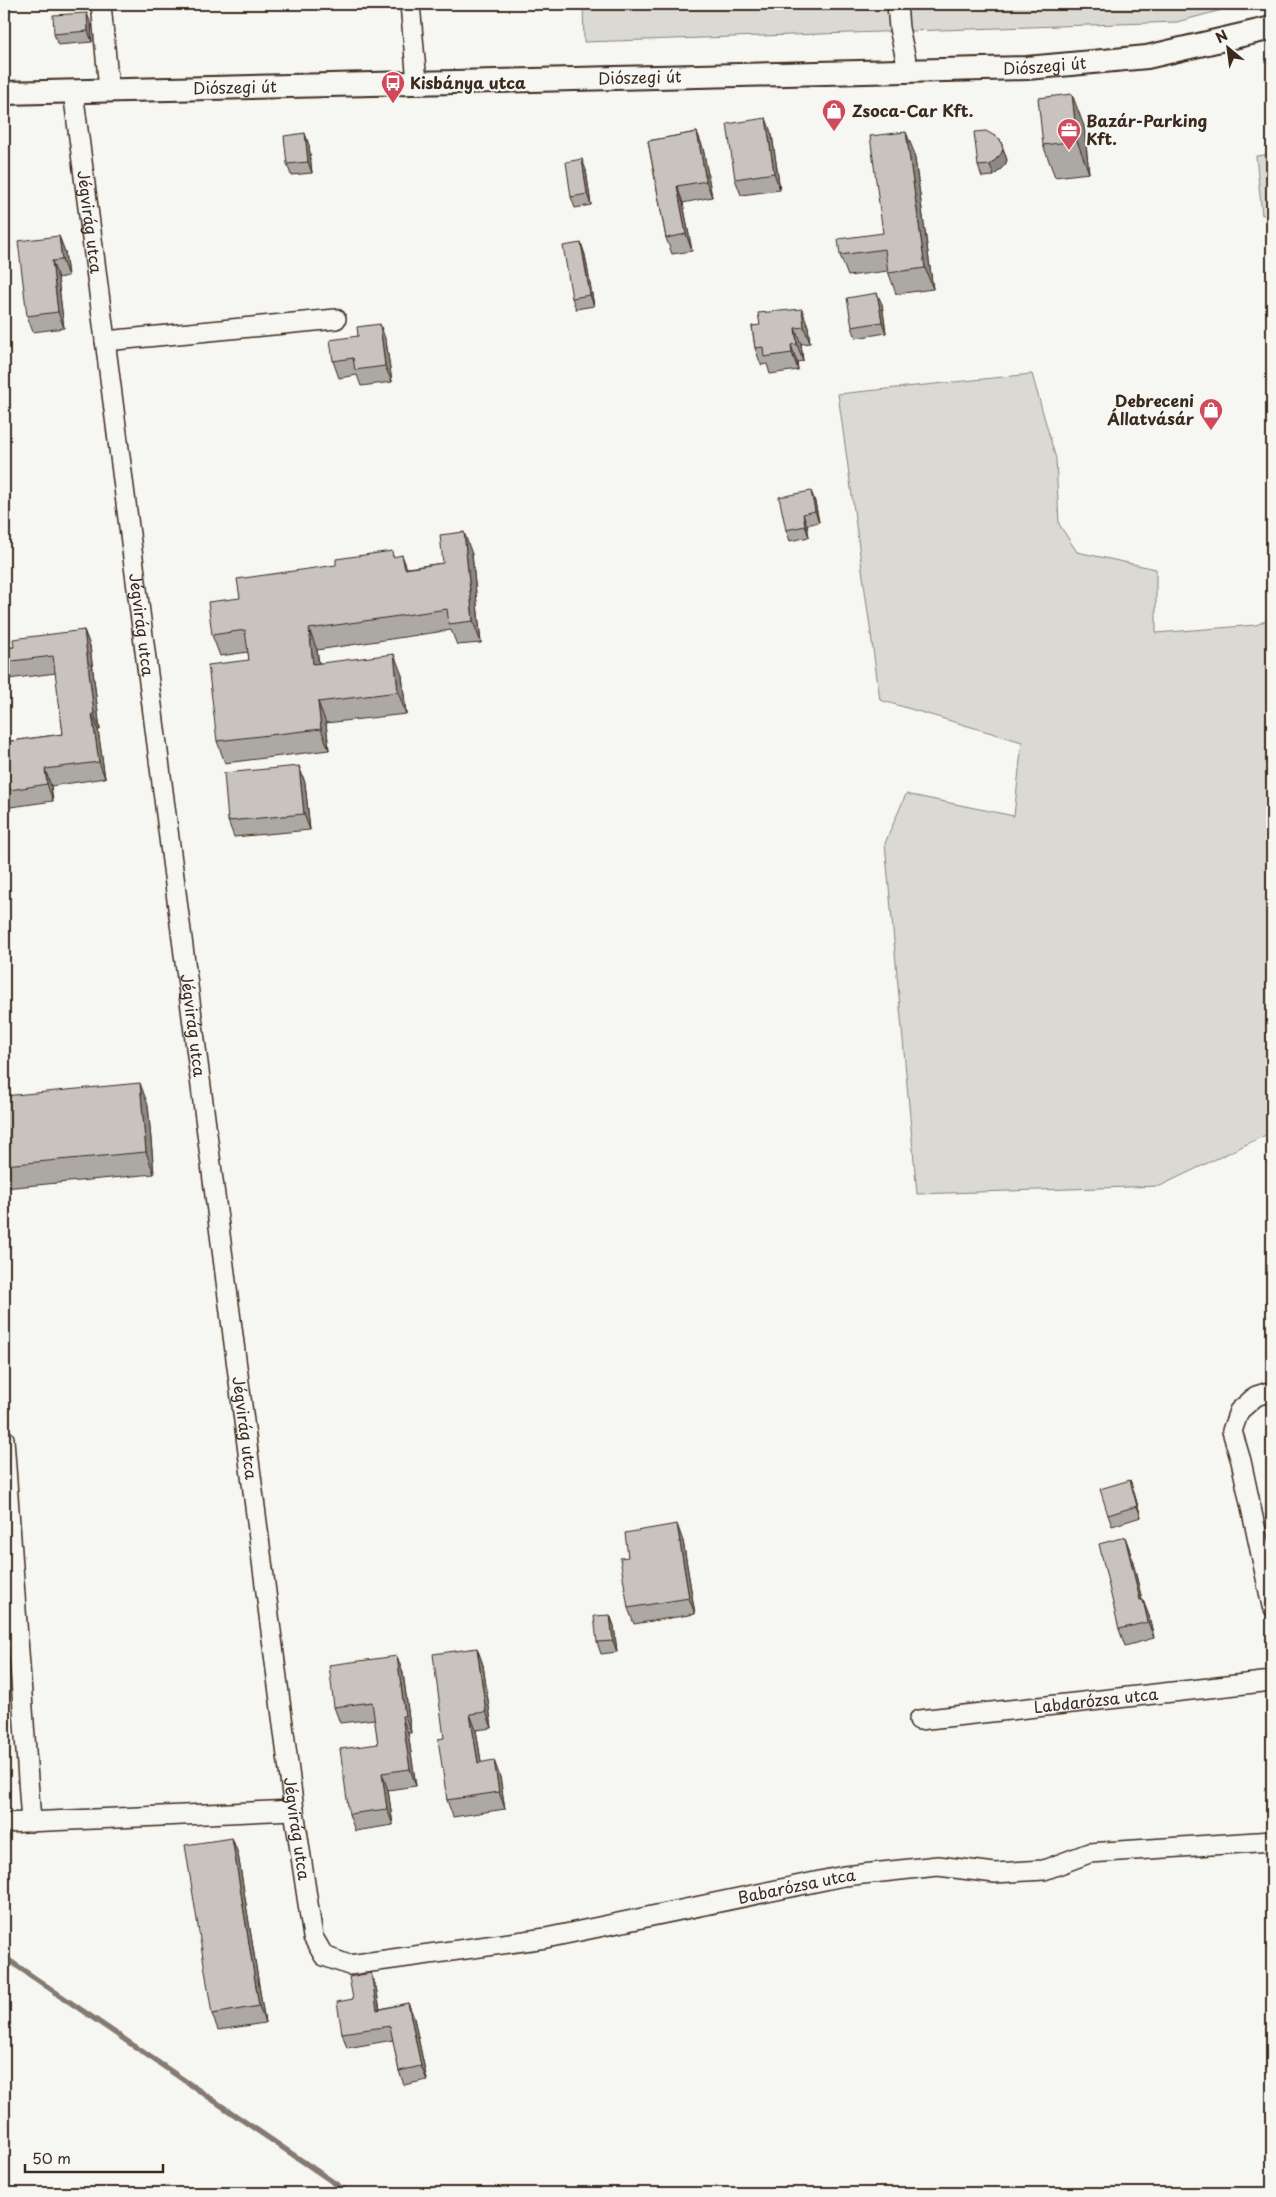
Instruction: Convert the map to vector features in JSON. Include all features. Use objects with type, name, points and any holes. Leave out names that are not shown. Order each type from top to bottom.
[{"type":"main road","name":"Diószegi út","points":[[4,93],[1027,68],[1147,56],[1272,28]]},
{"type":"street","points":[[102,4],[109,90]]},
{"type":"street","points":[[410,4],[417,82]]},
{"type":"street","points":[[897,4],[899,28],[908,70]]},
{"type":"street","name":"Jégvirág utca","points":[[73,91],[294,1810],[313,1937],[324,1956]]},
{"type":"street","points":[[105,340],[336,319]]},
{"type":"street","points":[[1272,1391],[1256,1396],[1240,1411],[1232,1431],[1243,1470],[1272,1606]]},
{"type":"street","points":[[4,1439],[31,1822]]},
{"type":"street","name":"Labdarózsa utca","points":[[919,1720],[1272,1681]]},
{"type":"street","points":[[4,1823],[294,1810]]},
{"type":"street","name":"Babarózsa utca","points":[[324,1956],[350,1965],[546,1938],[844,1876],[938,1866],[995,1873],[1044,1870],[1089,1853],[1272,1841]]},
{"type":"shaded area","points":[[583,4],[1244,4],[1177,22],[584,42]]},
{"type":"shaded area","points":[[1272,154],[1272,214],[1262,215],[1256,156]]},
{"type":"shaded area","points":[[1032,374],[1056,459],[1059,524],[1077,552],[1156,569],[1156,633],[1256,625],[1272,618],[1272,1132],[1160,1186],[917,1194],[885,843],[906,794],[1014,816],[1022,742],[880,700],[838,394]]},
{"type":"building","points":[[87,13],[88,31],[54,34],[53,15]]},
{"type":"building","points":[[1072,94],[1077,141],[1043,145],[1038,98]]},
{"type":"building","points":[[766,118],[774,173],[735,179],[727,124]]},
{"type":"building","points":[[986,131],[1000,139],[1003,149],[1001,154],[990,165],[978,166],[974,132]]},
{"type":"building","points":[[697,132],[706,181],[677,186],[686,234],[666,238],[648,141]]},
{"type":"building","points":[[906,132],[925,268],[888,273],[885,249],[840,255],[838,239],[883,233],[870,136]]},
{"type":"building","points":[[305,133],[308,162],[287,164],[284,136]]},
{"type":"building","points":[[582,159],[587,194],[571,197],[566,162]]},
{"type":"building","points":[[59,236],[62,260],[52,261],[58,312],[27,316],[18,241]]},
{"type":"building","points":[[581,243],[590,295],[572,298],[563,246]]},
{"type":"building","points":[[877,293],[882,322],[852,327],[847,298]]},
{"type":"building","points":[[802,309],[804,327],[795,328],[797,344],[791,345],[792,353],[764,357],[763,347],[755,348],[752,326],[760,325],[758,313]]},
{"type":"building","points":[[380,324],[385,366],[355,370],[353,358],[333,361],[330,340],[358,336],[357,327]]},
{"type":"building","points":[[811,491],[815,511],[803,514],[805,526],[786,530],[779,497]]},
{"type":"building","points":[[464,532],[473,621],[449,624],[447,609],[309,629],[313,664],[394,654],[398,692],[318,702],[321,729],[217,741],[208,665],[249,660],[245,630],[212,635],[208,602],[240,598],[237,579],[336,565],[336,559],[392,551],[393,557],[402,555],[405,569],[443,563],[440,535]]},
{"type":"building","points":[[84,630],[94,714],[92,714],[99,762],[45,769],[47,784],[4,791],[4,742],[63,734],[53,656],[4,662],[4,648],[14,647],[13,639]]},
{"type":"building","points":[[299,766],[304,814],[228,821],[224,773]]},
{"type":"building","points":[[140,1083],[146,1152],[4,1165],[4,1096]]},
{"type":"building","points":[[1130,1480],[1137,1506],[1108,1515],[1100,1489]]},
{"type":"building","points":[[677,1524],[689,1598],[628,1608],[620,1558],[628,1557],[625,1533]]},
{"type":"building","points":[[1125,1537],[1140,1600],[1143,1600],[1148,1622],[1119,1629],[1099,1544]]},
{"type":"building","points":[[610,1615],[613,1641],[597,1642],[594,1616]]},
{"type":"building","points":[[477,1648],[486,1712],[470,1714],[478,1763],[494,1760],[499,1792],[447,1800],[438,1739],[444,1738],[433,1654]]},
{"type":"building","points":[[397,1656],[405,1716],[402,1716],[410,1769],[382,1773],[387,1809],[349,1814],[340,1749],[378,1744],[372,1702],[334,1707],[329,1665]]},
{"type":"building","points":[[232,1838],[259,2006],[212,2014],[185,1845]]},
{"type":"building","points":[[371,1973],[377,2010],[408,2003],[421,2066],[399,2071],[390,2026],[342,2033],[337,2002],[353,1999],[349,1977]]},
{"type":"waterway","points":[[4,1957],[349,2193]]},
{"type":"place","name":"Kisbánya utca","points":[[393,104]]},
{"type":"place","name":"Zsoca-Car Kft.","points":[[834,132]]},
{"type":"place","name":"Bazár-Parking Kft.","points":[[1069,151]]},
{"type":"place","name":"Debreceni Állatvásár","points":[[1211,431]]}]
